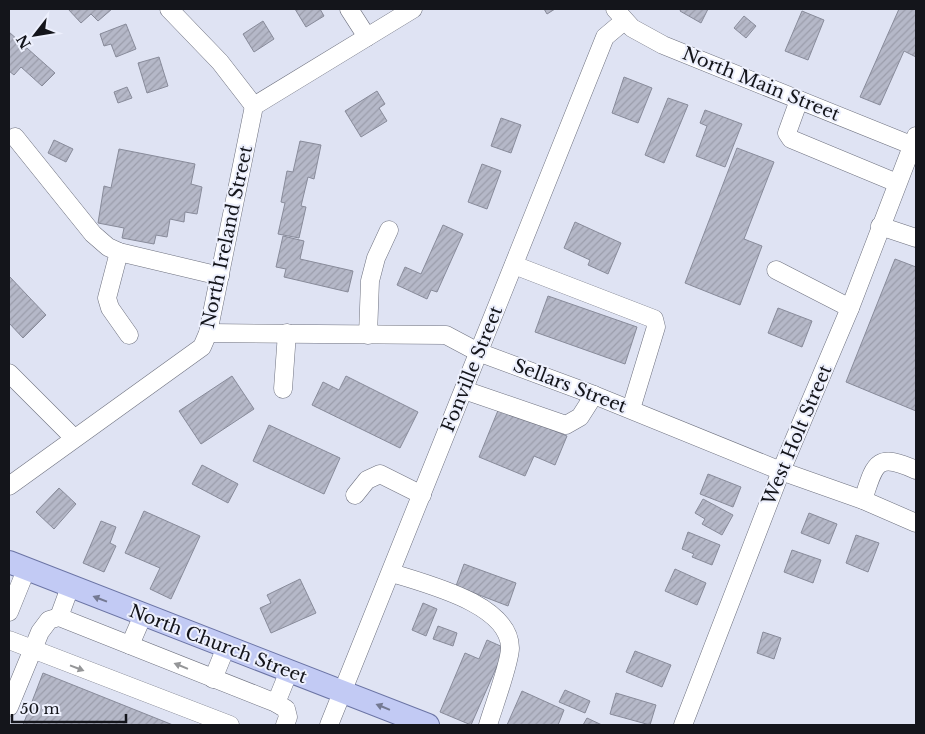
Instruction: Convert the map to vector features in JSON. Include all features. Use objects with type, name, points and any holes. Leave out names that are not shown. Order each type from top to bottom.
[{"type":"main road","name":"North Church Street","points":[[17,566],[428,725]]},
{"type":"street","points":[[169,9],[220,62],[254,106],[413,9]]},
{"type":"street","points":[[349,9],[367,37]]},
{"type":"street","name":"North Main Street","points":[[619,15],[632,28],[663,45],[799,100],[915,142]]},
{"type":"street","name":"Fonville Street","points":[[329,725],[344,692],[605,37],[619,15]]},
{"type":"street","points":[[799,100],[787,133],[791,140],[897,183]]},
{"type":"street","name":"North Ireland Street","points":[[9,486],[202,347],[208,333],[254,106]]},
{"type":"street","points":[[16,137],[93,234],[108,247],[119,252],[220,276]]},
{"type":"street","name":"West Holt Street","points":[[683,725],[781,471],[850,308],[880,226],[915,142]]},
{"type":"street","points":[[880,226],[916,238]]},
{"type":"street","points":[[368,334],[370,281],[376,258],[389,230]]},
{"type":"street","points":[[119,252],[107,298],[110,308],[129,335]]},
{"type":"street","points":[[514,265],[654,319],[656,327],[631,409]]},
{"type":"street","points":[[776,270],[850,308]]},
{"type":"street","name":"Sellars Street","points":[[208,333],[446,335],[478,352],[631,409],[781,471],[863,500],[916,522]]},
{"type":"street","points":[[283,389],[287,333]]},
{"type":"street","points":[[9,373],[74,438]]},
{"type":"street","points":[[464,390],[566,425],[580,417],[594,395]]},
{"type":"street","points":[[863,500],[872,471],[881,462],[890,460],[916,470]]},
{"type":"street","points":[[355,495],[367,480],[380,474],[422,494]]},
{"type":"street","points":[[9,612],[17,566]]},
{"type":"street","points":[[392,572],[465,599],[490,613],[509,634],[510,650],[488,725]]},
{"type":"street","points":[[59,617],[70,587]]},
{"type":"street","points":[[130,646],[143,615]]},
{"type":"street","points":[[9,706],[40,632],[49,620],[59,617],[276,703],[286,709],[288,717],[285,725]]},
{"type":"street","points":[[9,640],[230,725]]},
{"type":"street","points":[[213,678],[226,647]]},
{"type":"street","points":[[276,703],[289,671]]},
{"type":"building","points":[[68,9],[112,9],[98,21],[91,14],[81,23]]},
{"type":"building","points":[[295,9],[320,9],[324,16],[306,27]]},
{"type":"building","points":[[544,9],[555,9],[547,14]]},
{"type":"building","points":[[681,9],[708,9],[701,23],[680,11]]},
{"type":"building","points":[[899,9],[916,9],[916,57],[904,51],[880,105],[860,97]]},
{"type":"building","points":[[802,11],[824,20],[808,60],[785,51]]},
{"type":"building","points":[[744,16],[756,26],[746,38],[734,28]]},
{"type":"building","points":[[263,21],[274,39],[254,52],[243,34]]},
{"type":"building","points":[[126,24],[136,49],[116,57],[111,44],[104,46],[100,34]]},
{"type":"building","points":[[9,32],[55,73],[42,86],[21,67],[14,75],[9,71]]},
{"type":"building","points":[[159,57],[168,86],[147,93],[138,63]]},
{"type":"building","points":[[624,77],[652,88],[638,123],[612,113]]},
{"type":"building","points":[[127,87],[132,98],[118,103],[114,92]]},
{"type":"building","points":[[377,91],[385,104],[379,108],[387,121],[361,137],[345,111]]},
{"type":"building","points":[[668,98],[688,105],[664,163],[645,155]]},
{"type":"building","points":[[705,110],[742,124],[725,167],[696,156],[707,126],[700,123]]},
{"type":"building","points":[[501,118],[521,125],[511,153],[491,146]]},
{"type":"building","points":[[54,140],[73,149],[66,162],[48,153]]},
{"type":"building","points":[[300,141],[321,145],[314,179],[308,177],[301,206],[306,207],[299,238],[278,234],[285,203],[281,202],[287,171],[293,172]]},
{"type":"building","points":[[737,148],[774,162],[744,239],[762,246],[740,305],[685,283]]},
{"type":"building","points":[[119,149],[195,164],[191,184],[202,187],[197,214],[185,212],[184,222],[170,219],[167,237],[156,235],[154,244],[122,238],[124,228],[98,223],[104,186],[111,188]]},
{"type":"building","points":[[482,164],[501,171],[487,209],[468,202]]},
{"type":"building","points":[[575,222],[621,243],[608,274],[588,265],[590,260],[564,248]]},
{"type":"building","points":[[443,225],[463,234],[437,292],[431,290],[427,299],[397,285],[405,267],[421,274]]},
{"type":"building","points":[[283,236],[304,241],[300,259],[353,271],[348,292],[284,277],[286,269],[276,267]]},
{"type":"building","points":[[895,259],[916,267],[916,411],[846,382]]},
{"type":"building","points":[[9,276],[46,315],[23,338],[9,323]]},
{"type":"building","points":[[548,296],[637,327],[625,364],[535,332]]},
{"type":"building","points":[[778,308],[812,321],[802,347],[768,333]]},
{"type":"building","points":[[232,376],[254,409],[201,444],[179,411]]},
{"type":"building","points":[[346,376],[418,412],[400,448],[312,405],[323,382],[339,390]]},
{"type":"building","points":[[499,408],[567,436],[555,465],[534,456],[525,476],[479,457]]},
{"type":"building","points":[[269,425],[340,458],[324,494],[253,461]]},
{"type":"building","points":[[202,465],[238,484],[228,503],[192,484]]},
{"type":"building","points":[[708,474],[741,487],[733,507],[700,494]]},
{"type":"building","points":[[59,488],[76,504],[54,529],[36,512]]},
{"type":"building","points":[[703,499],[733,515],[722,535],[702,524],[705,519],[695,513]]},
{"type":"building","points":[[144,511],[200,536],[171,599],[150,589],[160,568],[125,553]]},
{"type":"building","points":[[809,513],[837,524],[829,544],[801,533]]},
{"type":"building","points":[[101,521],[116,527],[110,543],[116,546],[104,572],[83,563]]},
{"type":"building","points":[[688,532],[720,545],[712,565],[692,557],[694,554],[682,549]]},
{"type":"building","points":[[856,535],[879,543],[868,572],[846,563]]},
{"type":"building","points":[[792,550],[821,560],[813,583],[784,572]]},
{"type":"building","points":[[464,564],[516,583],[508,606],[456,586]]},
{"type":"building","points":[[675,569],[706,583],[697,605],[665,591]]},
{"type":"building","points":[[300,579],[316,613],[271,633],[260,608],[271,603],[267,595]]},
{"type":"building","points":[[423,603],[437,609],[426,636],[412,630]]},
{"type":"building","points":[[438,626],[457,633],[453,646],[433,639]]},
{"type":"building","points":[[763,632],[781,638],[774,659],[757,653]]},
{"type":"building","points":[[487,640],[505,648],[471,725],[440,712],[465,653],[479,659]]},
{"type":"building","points":[[635,651],[671,665],[662,687],[626,672]]},
{"type":"building","points":[[43,673],[173,725],[23,725]]},
{"type":"building","points":[[565,690],[590,701],[585,713],[559,702]]},
{"type":"building","points":[[522,691],[564,710],[558,725],[507,725]]},
{"type":"building","points":[[616,693],[656,705],[650,725],[610,714]]},
{"type":"building","points":[[587,718],[602,725],[583,725]]}]
